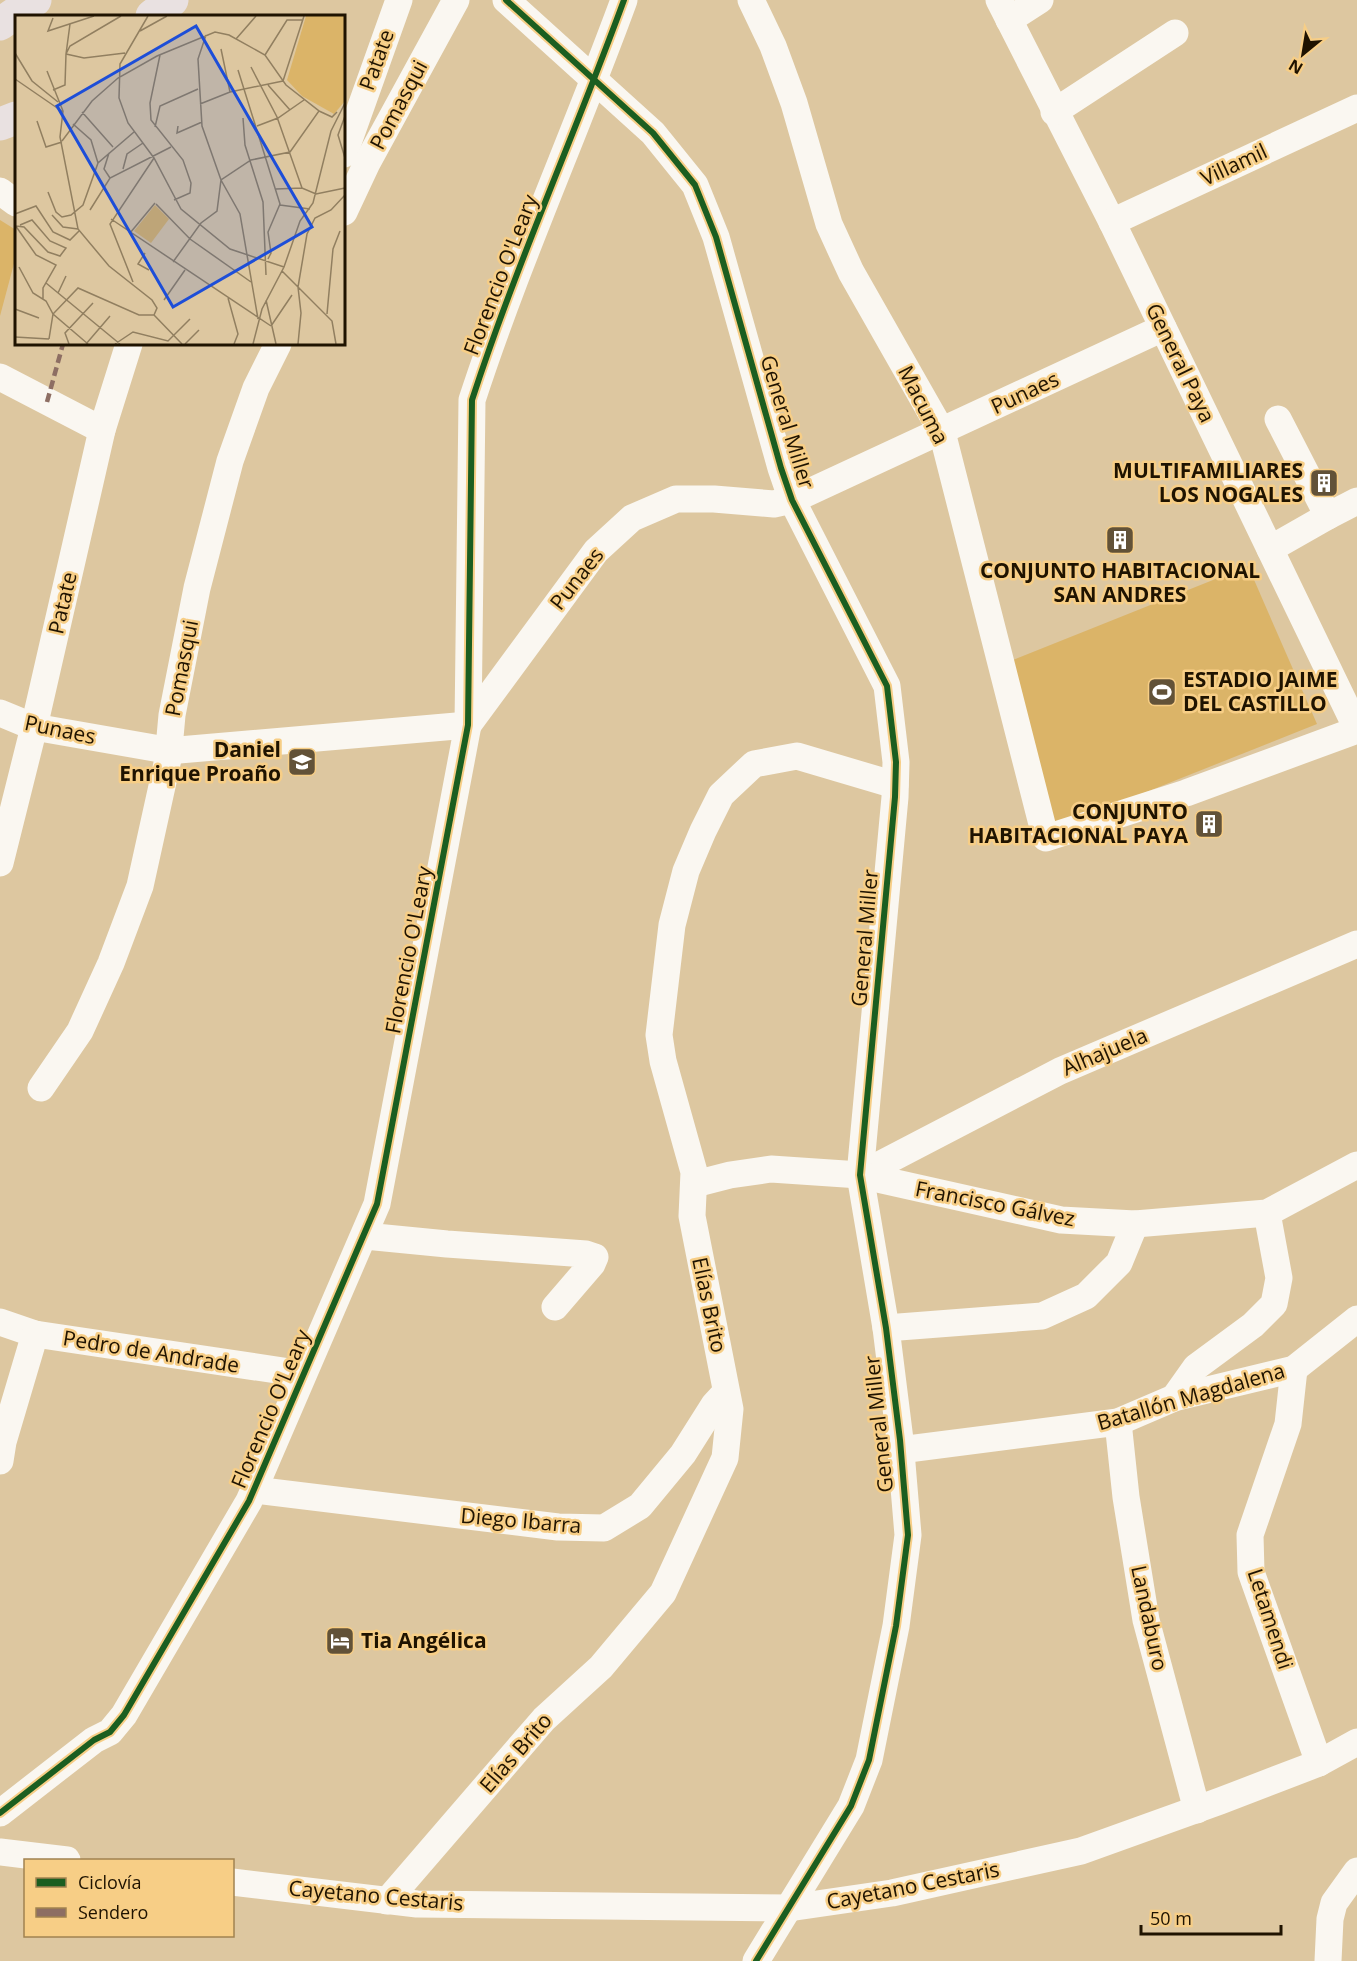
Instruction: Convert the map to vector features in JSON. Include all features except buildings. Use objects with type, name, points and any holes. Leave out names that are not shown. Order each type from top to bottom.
[{"type":"main road","points":[[0,24],[34,0]]},
{"type":"main road","points":[[153,15],[172,0]]},
{"type":"main road","points":[[0,124],[15,118]]},
{"type":"street","name":"Patate","points":[[351,157],[399,0]]},
{"type":"street","name":"Pomasqui","points":[[345,204],[351,157],[456,0]]},
{"type":"street","name":"General Miller","points":[[506,0],[653,133],[695,185],[716,237],[792,500],[887,686],[896,762],[895,785],[860,1175],[886,1328],[908,1535],[896,1626],[869,1760],[851,1806],[756,1961]]},
{"type":"street","name":"Florencio O'Leary","points":[[0,1813],[94,1740],[110,1732],[124,1715],[254,1490],[377,1204],[468,725],[472,400],[488,350],[624,0]]},
{"type":"street","name":"Macuma","points":[[751,0],[773,46],[794,103],[829,224],[851,272],[942,432],[1045,833],[1186,793],[1357,729]]},
{"type":"street","points":[[1004,10],[1040,0]]},
{"type":"street","name":"General Paya","points":[[1004,10],[1112,222],[1357,729]]},
{"type":"street","points":[[1054,112],[1175,33]]},
{"type":"street","name":"Villamil","points":[[1112,222],[1357,108]]},
{"type":"street","points":[[0,190],[15,202]]},
{"type":"street","name":"Punaes","points":[[0,713],[34,727],[160,749],[468,725],[596,551],[632,518],[676,499],[714,499],[774,504],[792,500],[1163,328]]},
{"type":"street","name":"Patate","points":[[0,863],[34,727],[102,430],[129,345]]},
{"type":"street","name":"Pomasqui","points":[[41,1088],[80,1031],[116,952],[140,886],[169,749],[172,716],[197,588],[230,461],[256,388],[278,345]]},
{"type":"street","points":[[0,377],[102,430]]},
{"type":"street","points":[[1278,420],[1328,516]]},
{"type":"street","points":[[1270,549],[1357,501]]},
{"type":"street","name":"Elías Brito","points":[[387,1902],[544,1719],[600,1667],[663,1593],[725,1458],[730,1409],[692,1216],[694,1172],[658,1035],[672,925],[686,871],[703,831],[722,795],[754,764],[797,756],[895,785]]},
{"type":"street","name":"Alhajuela","points":[[860,1175],[1060,1071],[1357,944]]},
{"type":"street","name":"Francisco Gálvez","points":[[695,1184],[730,1174],[771,1169],[860,1175],[1061,1220],[1135,1224],[1267,1213],[1357,1165]]},
{"type":"street","points":[[1174,1398],[1196,1367],[1254,1325],[1274,1304],[1279,1278],[1267,1213]]},
{"type":"street","points":[[886,1328],[1042,1316],[1086,1296],[1119,1263],[1135,1224]]},
{"type":"street","points":[[365,1236],[586,1254],[595,1257],[592,1264],[555,1306]]},
{"type":"street","name":"Batallón Magdalena","points":[[900,1450],[1118,1422],[1174,1398],[1294,1369],[1357,1319]]},
{"type":"street","name":"Pedro de Andrade","points":[[0,1322],[35,1334],[303,1374]]},
{"type":"street","points":[[0,1461],[3,1442],[35,1334]]},
{"type":"street","name":"Letamendi","points":[[1294,1369],[1288,1424],[1250,1535],[1251,1572],[1319,1763]]},
{"type":"street","name":"Diego Ibarra","points":[[254,1490],[558,1527],[604,1528],[640,1506],[683,1454],[714,1405],[726,1392]]},
{"type":"street","name":"Landaburo","points":[[1118,1422],[1126,1497],[1146,1620],[1197,1810]]},
{"type":"street","name":"Cayetano Cestaris","points":[[234,1882],[417,1904],[789,1908],[892,1893],[1081,1851],[1319,1763],[1357,1742]]},
{"type":"street","points":[[0,1852],[59,1859]]},
{"type":"street","points":[[1328,1961],[1330,1919],[1334,1903],[1349,1900],[1357,1871]]},
{"type":"shaded area","points":[[0,220],[15,229],[15,260],[0,316]]},
{"type":"shaded area","name":"ESTADIO JAIME DEL CASTILLO","points":[[1248,566],[1317,724],[1056,828],[1013,660]]},
{"type":"marked path","points":[[47,402],[63,345]]},
{"type":"cycle path","points":[[506,0],[653,133],[695,185],[716,237],[792,500],[887,686],[896,762],[895,797],[860,1175],[886,1328],[900,1440],[908,1535],[896,1626],[869,1760],[851,1806],[756,1961]]},
{"type":"cycle path","points":[[0,1813],[94,1740],[110,1732],[124,1715],[249,1501],[377,1204],[468,725],[472,400],[507,299],[624,0]]},
{"type":"place","name":"MULTIFAMILIARES LOS NOGALES","points":[[1324,483]]},
{"type":"place","name":"CONJUNTO HABITACIONAL SAN ANDRES","points":[[1120,540]]},
{"type":"place","name":"ESTADIO JAIME DEL CASTILLO","points":[[1162,692]]},
{"type":"place","name":"Daniel Enrique Proaño","points":[[302,762]]},
{"type":"place","name":"CONJUNTO HABITACIONAL PAYA","points":[[1209,824]]},
{"type":"place","name":"Tia Angélica","points":[[340,1641]]}]
